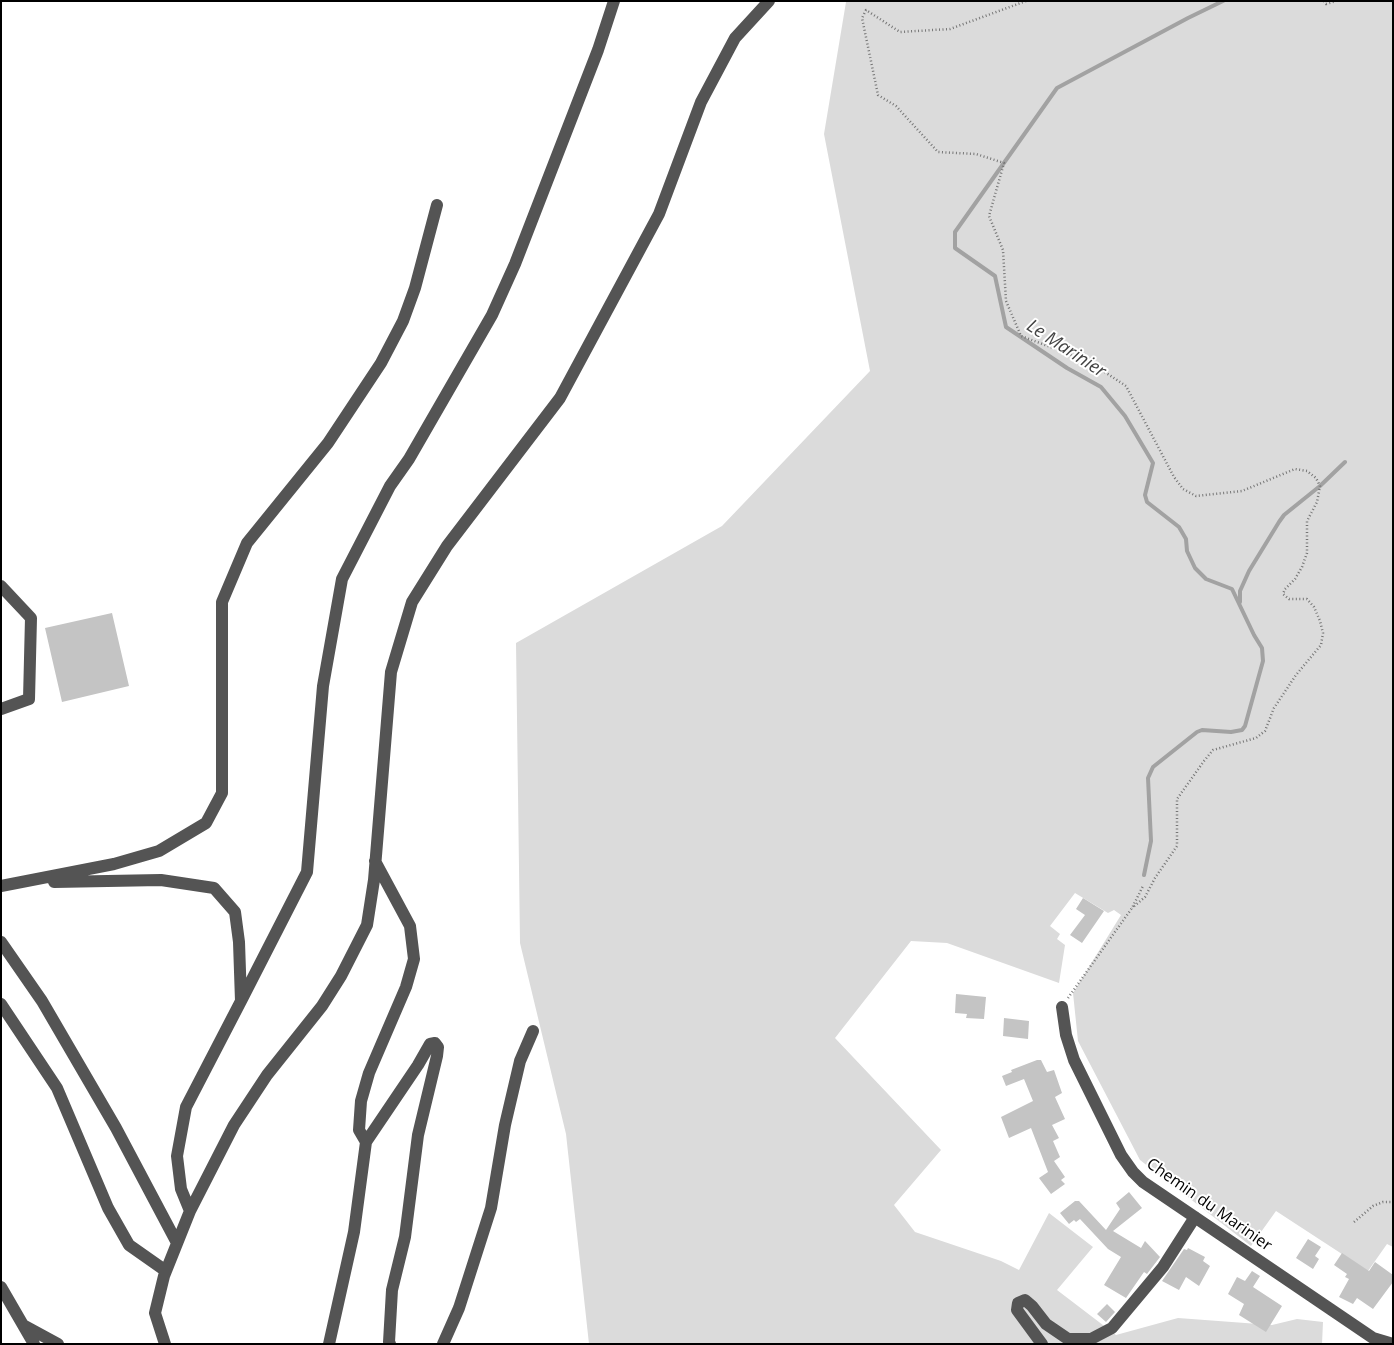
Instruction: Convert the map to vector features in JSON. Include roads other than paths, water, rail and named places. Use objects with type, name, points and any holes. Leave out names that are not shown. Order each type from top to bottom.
[{"type":"street","points":[[190,1211],[181,1190],[176,1156],[186,1107],[307,872],[323,686],[342,579],[390,486],[409,459],[492,315],[518,255],[598,50],[614,1]]},
{"type":"street","points":[[164,1344],[155,1313],[166,1271],[190,1211],[234,1125],[266,1075],[322,1006],[341,976],[366,926],[375,861],[391,672],[412,602],[447,546],[560,398],[658,214],[701,102],[735,38],[769,1]]},
{"type":"street","points":[[1,886],[114,864],[159,851],[206,823],[222,793],[222,602],[247,542],[328,443],[381,363],[403,321],[415,288],[437,205]]},
{"type":"street","points":[[1,586],[31,618],[29,699],[1,708]]},
{"type":"street","points":[[366,1142],[359,1130],[361,1100],[369,1073],[406,987],[414,959],[410,926],[375,861]]},
{"type":"street","points":[[19,883],[161,880],[214,888],[235,912],[239,942],[241,1001]]},
{"type":"street","points":[[1,942],[42,1001],[116,1128],[177,1243]]},
{"type":"street","points":[[1,1004],[57,1088],[108,1208],[129,1245],[166,1271]]},
{"type":"street","name":"Chemin du Marinier","points":[[1062,1007],[1066,1035],[1074,1060],[1121,1155],[1133,1172],[1143,1182],[1373,1338],[1393,1344]]},
{"type":"street","points":[[442,1344],[459,1308],[490,1208],[505,1125],[520,1061],[533,1031]]},
{"type":"street","points":[[329,1344],[354,1232],[366,1142],[430,1044],[435,1043],[438,1047],[437,1056],[418,1135],[405,1237],[392,1290],[390,1344]]},
{"type":"street","points":[[1042,1344],[1017,1310],[1018,1303],[1025,1300],[1046,1324],[1068,1339],[1091,1339],[1112,1328],[1163,1266],[1195,1217]]},
{"type":"street","points":[[1,1287],[34,1344]]},
{"type":"street","points":[[23,1325],[58,1344]]},
{"type":"waterway","name":"Le Marinier","points":[[1144,875],[1151,841],[1148,778],[1153,767],[1197,732],[1202,730],[1231,732],[1242,730],[1245,726],[1263,661],[1262,648],[1232,589],[1206,579],[1195,568],[1187,551],[1186,539],[1179,527],[1147,502],[1145,495],[1153,463],[1125,416],[1101,387],[1067,368],[1006,327],[995,276],[955,248],[955,232],[1057,88],[1223,1]]},
{"type":"waterway","points":[[1240,602],[1240,591],[1249,571],[1284,515],[1320,486],[1345,462]]}]
